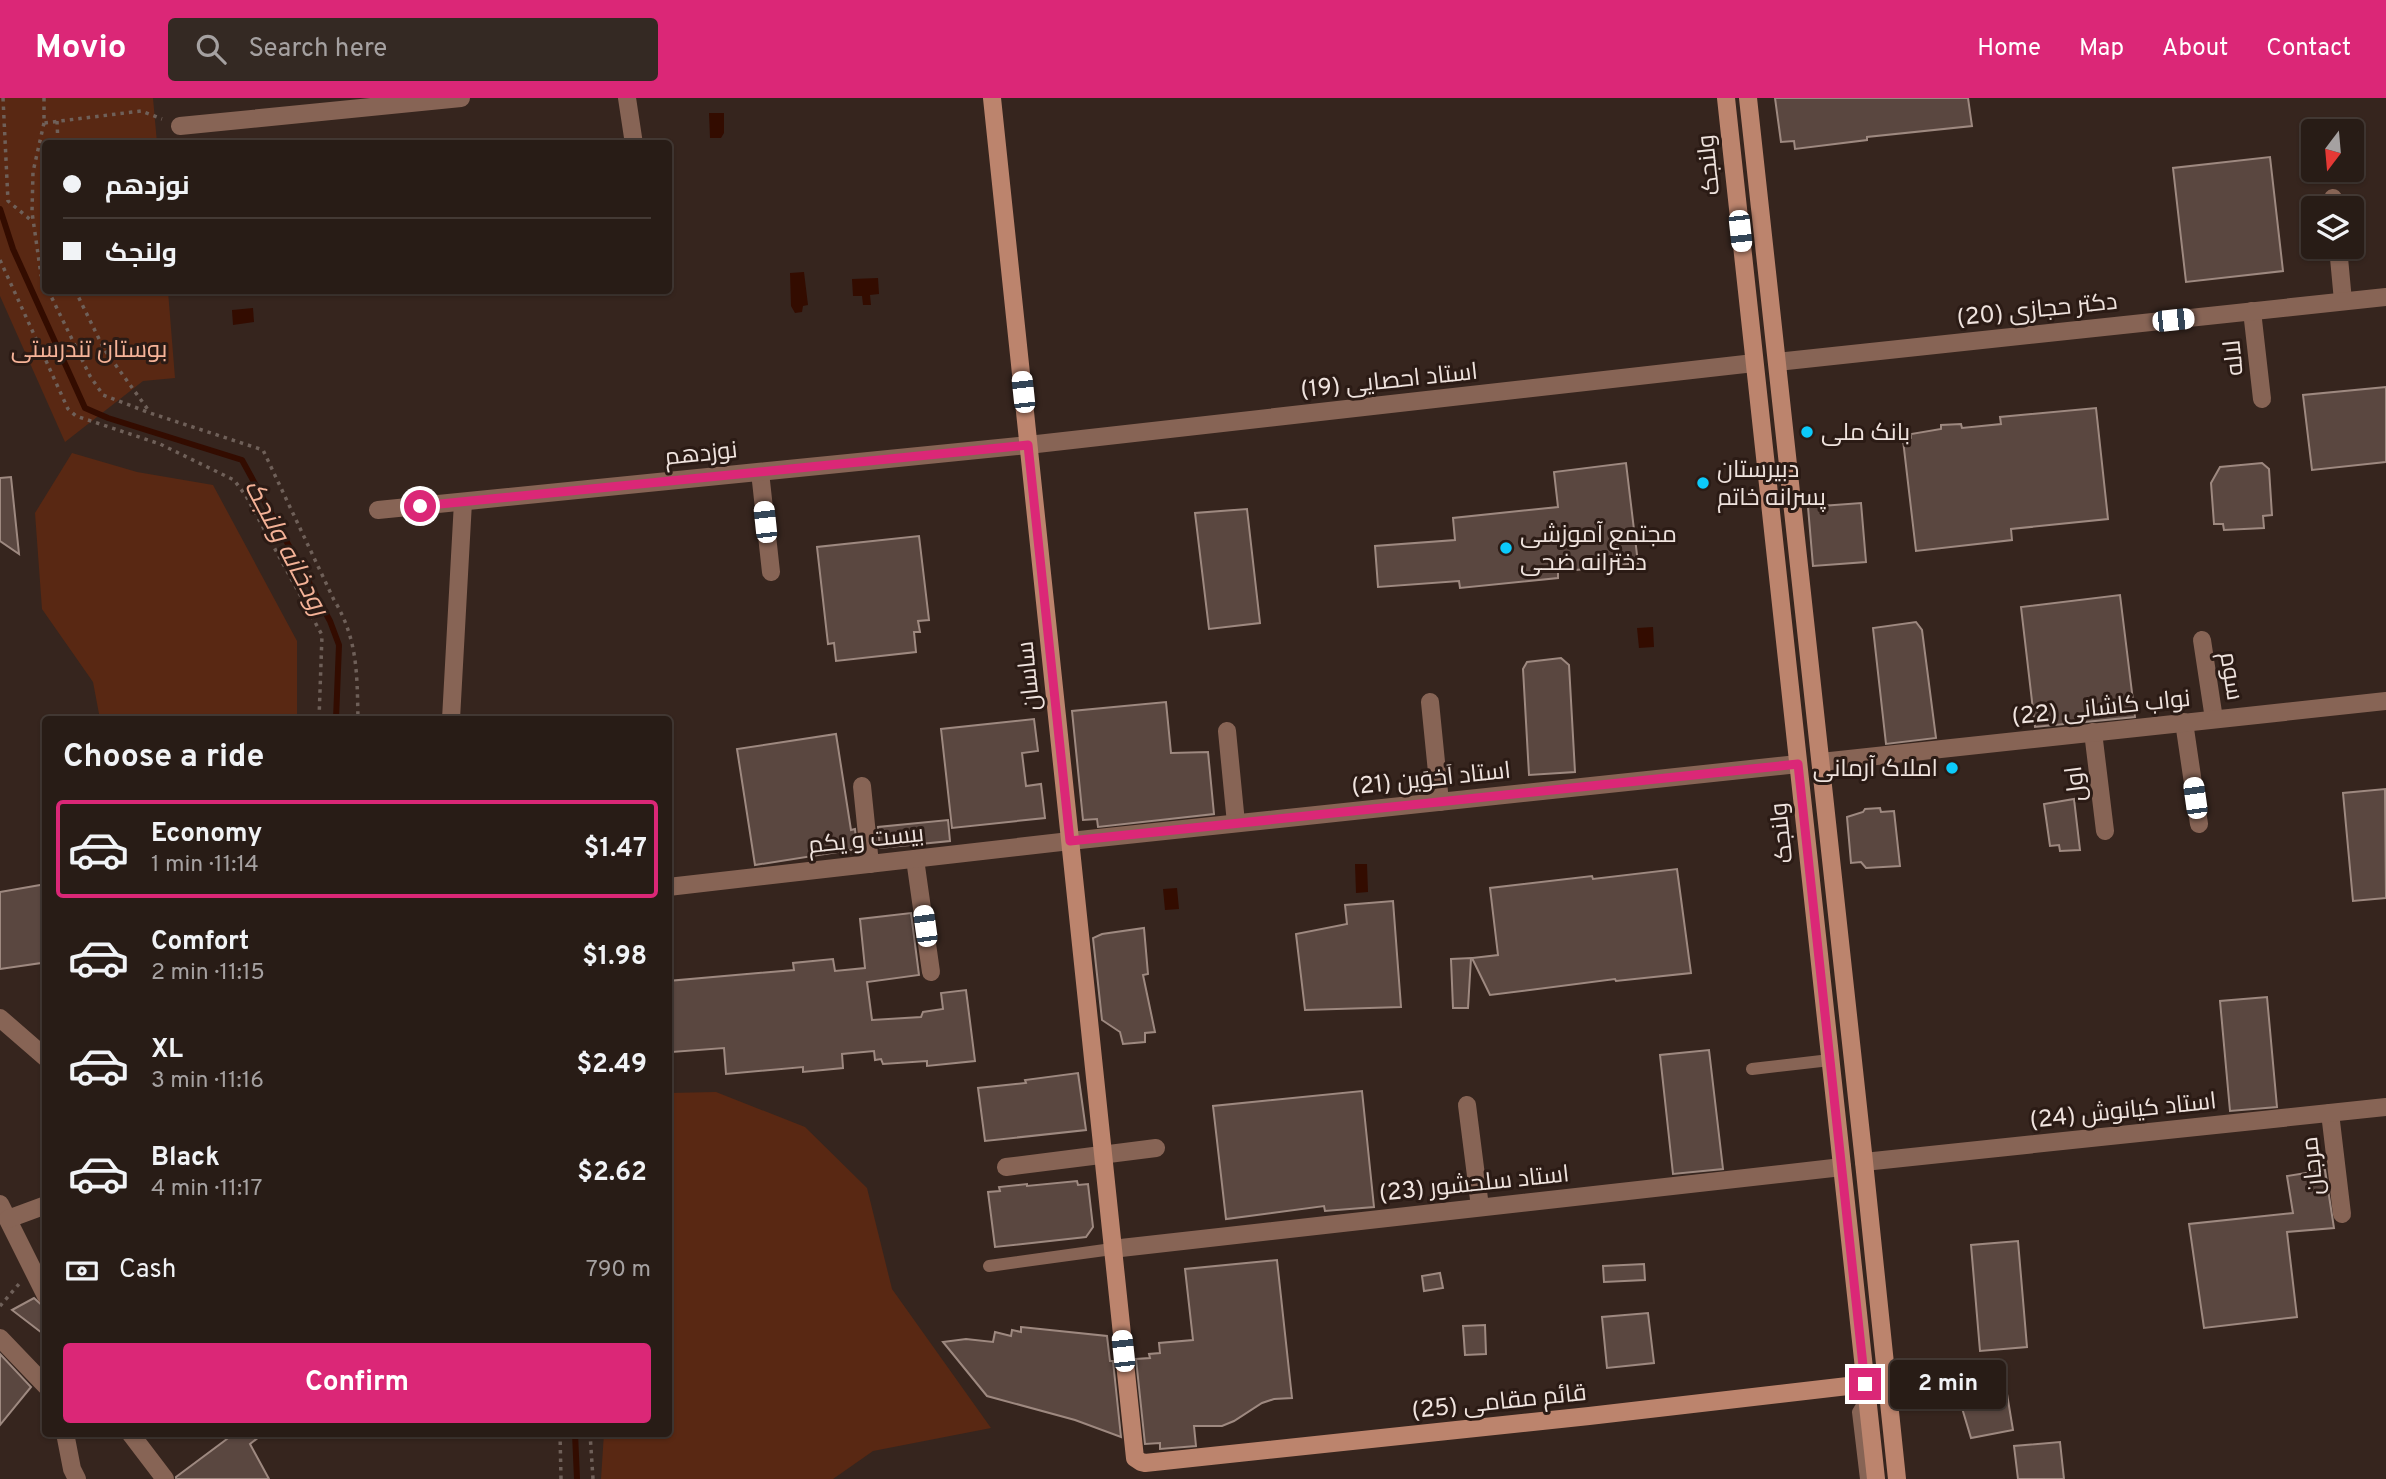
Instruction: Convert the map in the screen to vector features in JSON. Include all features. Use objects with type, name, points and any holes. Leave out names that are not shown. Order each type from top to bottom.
[{"type":"main road","name":"ساسان","points":[[992,98],[1112,1249],[1134,1454],[1137,1460]]},
{"type":"main road","name":"ولنجک","points":[[1726,98],[1876,1479]]},
{"type":"main road","name":"ولنجک","points":[[1748,98],[1897,1479]]},
{"type":"main road","points":[[1755,363],[1777,362]]},
{"type":"main road","points":[[1798,764],[1821,762]]},
{"type":"main road","name":"قائم مقامی (25)","points":[[1137,1460],[1145,1462],[1866,1390]]},
{"type":"street","points":[[180,126],[368,103],[461,98]]},
{"type":"street","points":[[627,98],[633,140]]},
{"type":"street","points":[[2339,259],[2343,301]]},
{"type":"street","name":"دکتر حجازی (20)","points":[[1777,362],[2386,297]]},
{"type":"street","name":"لاله","points":[[2252,311],[2262,399]]},
{"type":"street","name":"استاد احصایی (19)","points":[[1028,445],[1755,363]]},
{"type":"street","name":"نوزدهم","points":[[378,510],[1028,445]]},
{"type":"street","points":[[760,472],[771,572]]},
{"type":"street","points":[[452,716],[463,502]]},
{"type":"street","name":"سوم","points":[[2202,640],[2214,719]]},
{"type":"street","name":"نواب کاشانی (22)","points":[[1821,762],[2386,701]]},
{"type":"street","points":[[1430,702],[1440,802]]},
{"type":"street","points":[[2184,722],[2199,824]]},
{"type":"street","points":[[1227,731],[1236,823]]},
{"type":"street","name":"اول","points":[[2093,732],[2105,831]]},
{"type":"street","name":"استاد اَخوَين (21)","points":[[1070,841],[1798,764]]},
{"type":"street","points":[[862,786],[870,863]]},
{"type":"street","name":"بیست و یکم","points":[[672,887],[1070,841]]},
{"type":"street","points":[[915,859],[931,972]]},
{"type":"street","points":[[0,1018],[42,1055]]},
{"type":"street","points":[[1467,1105],[1480,1207]]},
{"type":"street","name":"استاد کیانوش (24)","points":[[1864,1162],[2386,1107]]},
{"type":"street","name":"مرجان","points":[[2330,1113],[2342,1214]]},
{"type":"street","points":[[1006,1167],[1156,1148]]},
{"type":"street","name":"استاد سلحشور (23)","points":[[1112,1249],[1842,1167]]},
{"type":"street","points":[[42,1206],[4,1212],[42,1288]]},
{"type":"street","points":[[0,1338],[42,1382]]},
{"type":"street","points":[[66,1437],[76,1479]]},
{"type":"street","points":[[133,1437],[165,1479]]},
{"type":"lane","points":[[1752,1069],[1830,1060]]},
{"type":"lane","points":[[989,1266],[1112,1249]]},
{"type":"lane","points":[[1866,1390],[1858,1412],[1866,1479]]},
{"type":"path","points":[[3,98],[8,201],[33,222]]},
{"type":"path","points":[[42,277],[33,222],[33,172],[44,122],[44,98]]},
{"type":"path","points":[[44,122],[141,111],[180,126]]},
{"type":"path","points":[[57,121],[58,140]]},
{"type":"path","points":[[0,260],[68,409],[76,416],[160,444],[234,480],[246,496],[322,635],[319,716]]},
{"type":"path","points":[[50,294],[90,376],[103,395],[263,450],[348,627],[357,678],[358,716]]},
{"type":"path","points":[[77,294],[104,349],[150,413]]},
{"type":"path","points":[[0,1306],[32,1269]]},
{"type":"path","points":[[561,1437],[561,1479]]},
{"type":"path","points":[[590,1437],[593,1479]]},
{"type":"green space","name":"بوستان تندرستی","points":[[0,98],[153,98],[157,140],[42,140],[42,294],[168,294],[175,378],[143,381],[65,442],[0,296]]},
{"type":"green space","points":[[72,453],[137,472],[213,485],[297,641],[297,716],[99,716],[93,682],[42,609],[35,513]]},
{"type":"green space","points":[[716,1092],[805,1127],[867,1188],[892,1289],[991,1428],[873,1451],[833,1479],[601,1479],[604,1437],[672,1437],[672,1093]]},
{"type":"shaded area","points":[[709,113],[724,113],[724,133],[721,138],[710,138]]},
{"type":"shaded area","points":[[804,272],[808,305],[803,306],[802,312],[795,313],[791,306],[790,273]]},
{"type":"shaded area","points":[[878,278],[879,294],[870,295],[871,305],[863,305],[862,296],[853,296],[852,279]]},
{"type":"shaded area","points":[[253,308],[254,322],[233,325],[232,310]]},
{"type":"shaded area","points":[[1653,627],[1654,647],[1639,648],[1637,628]]},
{"type":"shaded area","points":[[1355,864],[1367,864],[1368,892],[1356,893]]},
{"type":"shaded area","points":[[1177,888],[1179,909],[1165,910],[1163,889]]},
{"type":"building","points":[[1775,98],[1968,98],[1972,126],[1867,137],[1867,140],[1795,149],[1794,141],[1781,142]]},
{"type":"building","points":[[2270,157],[2283,271],[2186,282],[2173,168]]},
{"type":"building","points":[[2386,387],[2386,462],[2312,470],[2303,395]]},
{"type":"building","points":[[2096,408],[2108,519],[2011,529],[2012,540],[1916,551],[1903,440],[1911,438],[1911,434],[1941,429],[1941,425],[1961,424],[1962,428],[2001,424],[2000,417]]},
{"type":"building","points":[[1626,463],[1638,563],[1558,572],[1558,578],[1460,588],[1459,581],[1378,587],[1375,546],[1455,540],[1453,518],[1558,507],[1554,472]]},
{"type":"building","points":[[2262,463],[2269,469],[2272,515],[2263,516],[2264,528],[2224,530],[2223,524],[2214,524],[2211,483],[2220,467]]},
{"type":"building","points":[[11,477],[19,554],[0,541],[0,478]]},
{"type":"building","points":[[1861,503],[1866,562],[1813,566],[1808,507]]},
{"type":"building","points":[[1247,509],[1260,623],[1209,629],[1195,513]]},
{"type":"building","points":[[919,536],[929,620],[918,621],[920,632],[914,632],[916,652],[836,661],[834,643],[828,644],[817,547]]},
{"type":"building","points":[[2120,595],[2135,717],[2035,727],[2021,607]]},
{"type":"building","points":[[1916,622],[1922,630],[1936,738],[1886,744],[1873,628]]},
{"type":"building","points":[[1561,658],[1569,665],[1575,772],[1529,775],[1523,669],[1527,662]]},
{"type":"building","points":[[1166,702],[1171,753],[1208,752],[1214,814],[1098,827],[1097,819],[1083,820],[1072,711]]},
{"type":"building","points":[[1034,719],[1038,751],[1022,753],[1026,786],[1041,784],[1045,818],[952,828],[941,729]]},
{"type":"building","points":[[836,734],[851,830],[855,829],[857,849],[755,865],[737,749]]},
{"type":"building","points":[[2385,789],[2386,898],[2353,901],[2343,793]]},
{"type":"building","points":[[2074,799],[2080,850],[2060,851],[2059,845],[2050,846],[2044,804]]},
{"type":"building","points":[[1880,808],[1881,812],[1894,811],[1900,866],[1866,868],[1861,862],[1851,863],[1847,817],[1865,809]]},
{"type":"building","points":[[948,820],[950,841],[880,848],[878,827]]},
{"type":"building","points":[[1677,869],[1691,973],[1615,979],[1490,995],[1472,958],[1498,955],[1490,888]]},
{"type":"building","points":[[42,885],[41,963],[0,969],[0,892]]},
{"type":"building","points":[[1393,901],[1401,1007],[1305,1010],[1296,934],[1347,924],[1345,905]]},
{"type":"building","points":[[911,913],[919,975],[867,982],[872,1020],[921,1017],[923,1012],[943,1009],[941,993],[966,990],[975,1061],[927,1066],[927,1061],[883,1064],[881,1059],[875,1060],[874,1051],[842,1054],[843,1068],[803,1072],[803,1067],[726,1074],[724,1048],[672,1052],[672,981],[794,970],[793,963],[833,959],[835,971],[865,968],[860,919]]},
{"type":"building","points":[[1144,928],[1148,974],[1143,975],[1155,1032],[1145,1033],[1145,1042],[1123,1044],[1120,1032],[1102,1020],[1093,938],[1102,934]]},
{"type":"building","points":[[1471,958],[1468,1008],[1453,1008],[1451,959]]},
{"type":"building","points":[[2267,997],[2277,1107],[2230,1111],[2220,1001]]},
{"type":"building","points":[[1709,1050],[1723,1169],[1673,1174],[1660,1055]]},
{"type":"building","points":[[1078,1073],[1086,1130],[985,1141],[978,1088],[1026,1083],[1025,1080]]},
{"type":"building","points":[[1362,1091],[1374,1207],[1325,1211],[1324,1206],[1226,1219],[1213,1106]]},
{"type":"building","points":[[2325,1170],[2334,1228],[2287,1232],[2297,1317],[2204,1328],[2189,1224],[2293,1213],[2287,1176]]},
{"type":"building","points":[[1077,1181],[1078,1185],[1088,1184],[1093,1227],[1086,1237],[995,1247],[988,1192],[1000,1191],[999,1187]]},
{"type":"building","points":[[2018,1241],[2027,1347],[1980,1351],[1971,1245]]},
{"type":"building","points":[[1277,1260],[1292,1398],[1262,1403],[1222,1426],[1194,1426],[1196,1446],[1160,1449],[1160,1443],[1145,1444],[1136,1359],[1150,1358],[1149,1354],[1160,1353],[1159,1343],[1193,1340],[1185,1269]]},
{"type":"building","points":[[1644,1264],[1645,1280],[1604,1282],[1603,1266]]},
{"type":"building","points":[[1440,1273],[1443,1288],[1424,1291],[1422,1276]]},
{"type":"building","points":[[34,1298],[42,1305],[42,1333],[12,1310]]},
{"type":"building","points":[[1648,1313],[1654,1363],[1607,1368],[1602,1317]]},
{"type":"building","points":[[1485,1325],[1486,1354],[1465,1355],[1463,1326]]},
{"type":"building","points":[[1021,1327],[1107,1336],[1110,1361],[1113,1361],[1121,1437],[1075,1420],[987,1396],[943,1342],[966,1339],[993,1342],[995,1332],[1011,1336],[1012,1330],[1021,1332]]},
{"type":"building","points":[[0,1354],[31,1387],[0,1425]]},
{"type":"building","points":[[2007,1394],[2013,1430],[1971,1438],[1959,1398]]},
{"type":"building","points":[[230,1437],[259,1437],[250,1444],[269,1479],[176,1479]]},
{"type":"building","points":[[2060,1442],[2064,1479],[2018,1479],[2014,1446]]},
{"type":"waterway","name":"رودخانه ولنجک","points":[[0,209],[13,249],[85,408],[108,418],[242,460],[330,621],[339,645],[336,716]]},
{"type":"waterway","name":"رودخانه ولنجک","points":[[575,1437],[577,1479]]},
{"type":"place","name":"بانک ملی","points":[[1807,432]]},
{"type":"place","name":"دبیرستان پسرانه خاتم","points":[[1703,483]]},
{"type":"place","name":"مجتمع آموزشی دخترانه ضحی","points":[[1506,548]]},
{"type":"place","name":"املاک آرمانی","points":[[1952,768]]},
{"type":"route","points":[[420,506],[1028,445],[1070,841],[1798,764],[1865,1384]]}]
